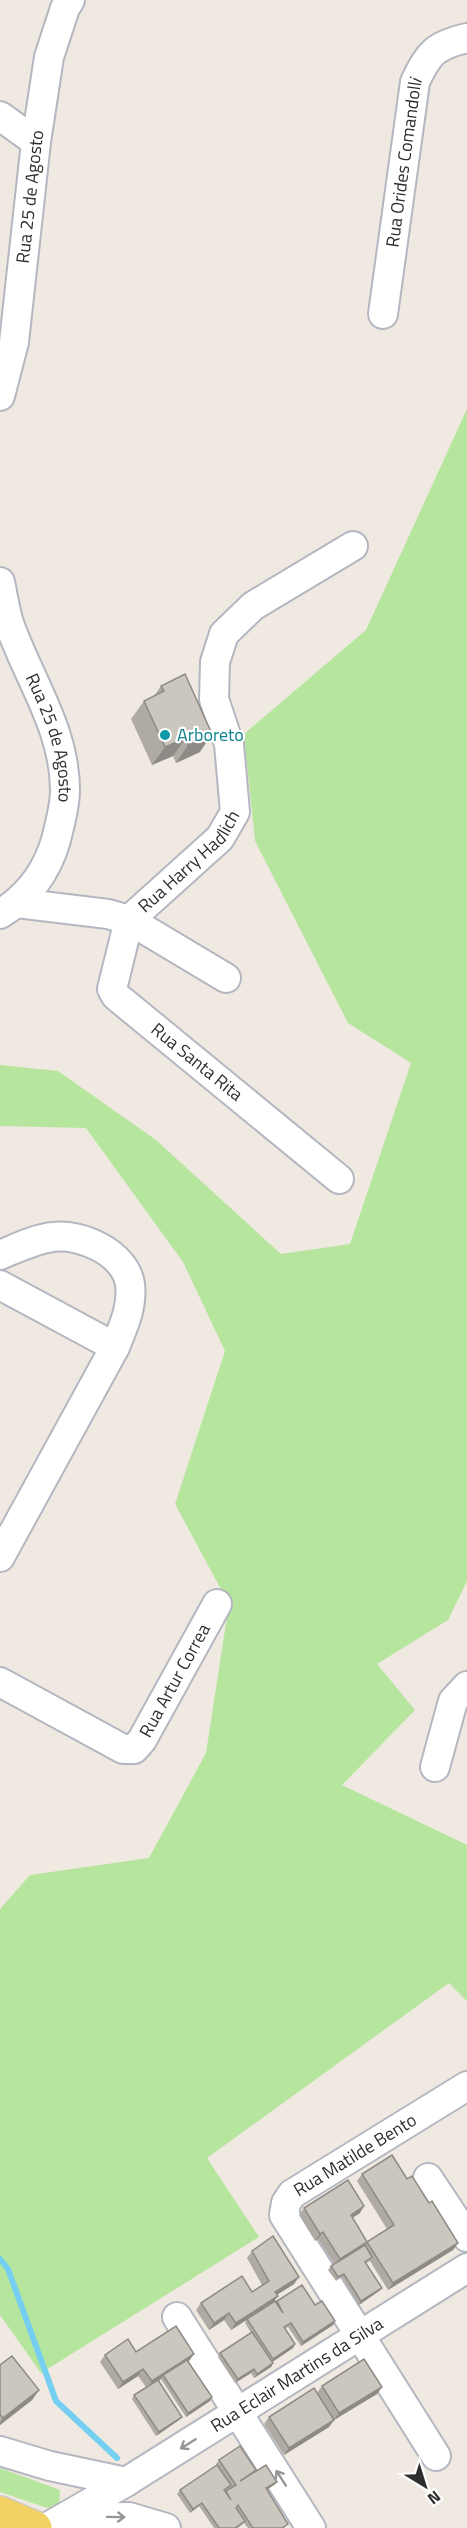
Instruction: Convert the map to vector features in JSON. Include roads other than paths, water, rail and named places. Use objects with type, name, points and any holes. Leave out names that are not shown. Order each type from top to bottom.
[{"type":"main road","points":[[2,2514],[56,2521]]},
{"type":"street","name":"Rua 25 de Agosto","points":[[0,396],[49,57],[65,8],[70,0]]},
{"type":"street","name":"Rua Orides Comandolli","points":[[383,314],[415,82],[426,58],[446,43],[467,38]]},
{"type":"street","points":[[0,116],[36,142]]},
{"type":"street","name":"Rua Harry Hadlich","points":[[129,920],[220,838],[235,812],[229,744],[214,699],[215,662],[224,634],[253,606],[353,546]]},
{"type":"street","name":"Rua 25 de Agosto","points":[[0,582],[9,622],[46,704],[60,755],[65,790],[63,812],[50,862],[9,909]]},
{"type":"street","points":[[9,909],[108,914],[129,920],[226,978]]},
{"type":"street","name":"Rua Santa Rita","points":[[129,920],[112,989],[116,996],[339,1179]]},
{"type":"street","points":[[0,1255],[54,1236],[97,1243],[117,1260],[130,1283],[128,1316],[114,1347],[0,1557]]},
{"type":"street","points":[[0,1286],[114,1347]]},
{"type":"street","name":"Rua Artur Correa","points":[[0,1682],[123,1749],[134,1749],[142,1740],[217,1604]]},
{"type":"street","points":[[435,1767],[453,1701],[467,1686]]},
{"type":"street","name":"Rua Matilde Bento","points":[[436,2456],[284,2215],[286,2203],[292,2194],[467,2086]]},
{"type":"street","points":[[428,2178],[467,2237]]},
{"type":"street","name":"Rua Eclair Martins da Silva","points":[[56,2521],[126,2482],[467,2268]]},
{"type":"street","points":[[177,2317],[311,2528]]},
{"type":"street","points":[[0,2451],[50,2466],[126,2482],[174,2528]]},
{"type":"street","points":[[50,2466],[64,2476],[73,2488],[56,2521]]},
{"type":"street","points":[[56,2521],[129,2517],[166,2528]]},
{"type":"waterway","points":[[0,2259],[8,2269],[56,2401],[117,2458]]},
{"type":"place","name":"Arboreto","points":[[165,735]]}]
